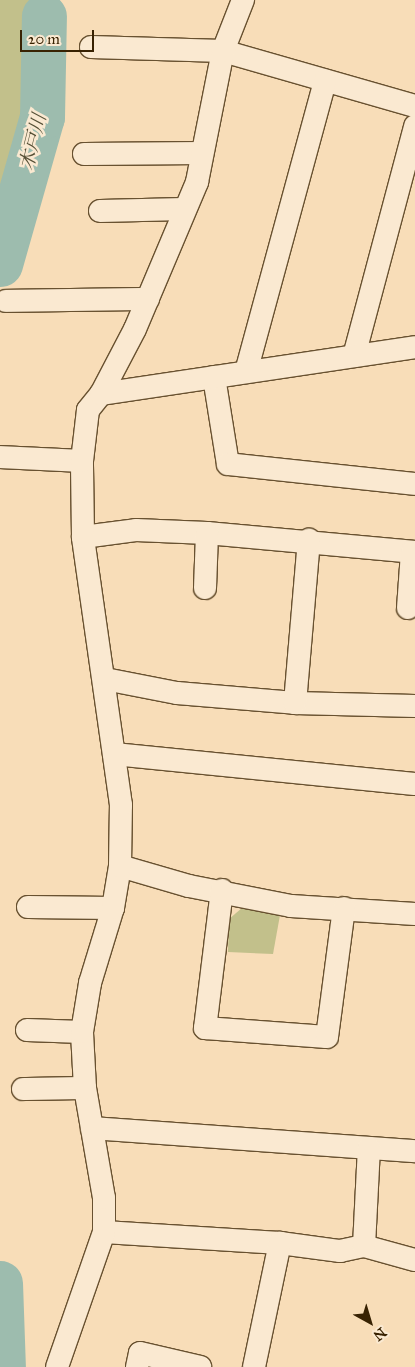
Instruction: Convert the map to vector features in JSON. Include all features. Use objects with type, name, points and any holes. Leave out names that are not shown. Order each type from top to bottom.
[{"type":"street","points":[[57,1367],[104,1232],[104,1198],[85,1088],[82,1032],[90,983],[113,908],[120,866],[121,805],[105,679],[83,537],[82,461],[88,410],[101,394],[148,298],[197,182],[222,51],[244,0]]},
{"type":"street","points":[[91,47],[222,51],[415,106]]},
{"type":"street","points":[[246,372],[325,81]]},
{"type":"street","points":[[354,356],[415,126]]},
{"type":"street","points":[[84,154],[202,153]]},
{"type":"street","points":[[100,211],[184,209]]},
{"type":"street","points":[[6,301],[148,298]]},
{"type":"street","points":[[101,394],[415,347]]},
{"type":"street","points":[[214,377],[228,464],[415,484]]},
{"type":"street","points":[[0,457],[82,461]]},
{"type":"street","points":[[83,537],[136,530],[207,533],[309,540],[413,552],[408,608]]},
{"type":"street","points":[[205,588],[207,533]]},
{"type":"street","points":[[295,703],[309,540]]},
{"type":"street","points":[[105,679],[177,693],[295,703],[415,706]]},
{"type":"street","points":[[114,754],[415,784]]},
{"type":"street","points":[[120,866],[189,886],[222,890],[291,906],[415,914]]},
{"type":"street","points":[[222,890],[206,1028],[327,1037],[344,908]]},
{"type":"street","points":[[28,907],[113,908]]},
{"type":"street","points":[[27,1030],[82,1032]]},
{"type":"street","points":[[23,1089],[85,1088]]},
{"type":"street","points":[[92,1128],[415,1151]]},
{"type":"street","points":[[364,1246],[369,1148]]},
{"type":"street","points":[[104,1232],[280,1243],[340,1251],[364,1246],[415,1260]]},
{"type":"street","points":[[254,1367],[280,1243]]},
{"type":"street","points":[[136,1367],[140,1353],[200,1367]]},
{"type":"shaded area","points":[[0,0],[30,0],[40,22],[37,116],[0,241]]},
{"type":"shaded area","points":[[242,908],[280,915],[273,954],[228,952],[229,919]]},
{"type":"waterway","name":"木戸川","points":[[0,264],[42,117],[44,16]]},
{"type":"waterway","name":"木戸川","points":[[0,1283],[3,1367]]}]
